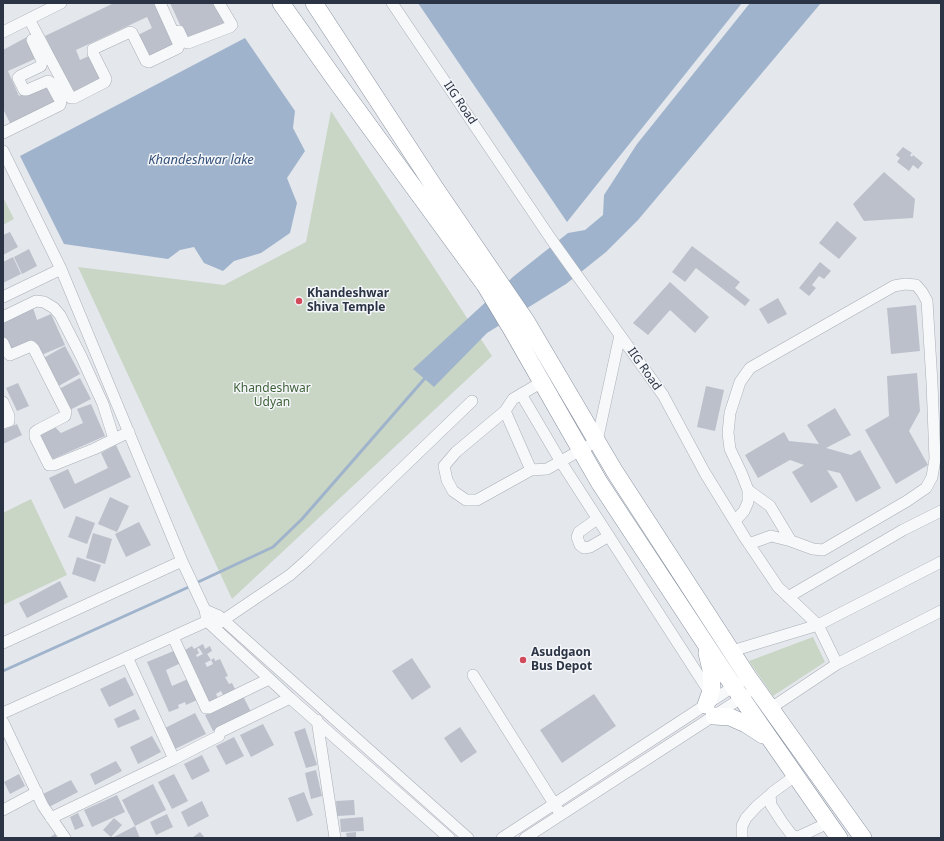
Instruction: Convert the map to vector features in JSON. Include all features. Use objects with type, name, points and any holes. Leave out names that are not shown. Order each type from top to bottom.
[{"type":"highway","points":[[281,3],[334,78],[491,281],[526,321],[614,472],[752,682],[863,838]]},
{"type":"highway","points":[[314,3],[435,188],[491,281],[512,330],[599,482],[738,693],[839,838]]},
{"type":"highway","points":[[704,642],[711,670],[712,688],[710,705],[730,717],[746,724],[771,741]]},
{"type":"street","points":[[4,28],[26,20],[61,3]]},
{"type":"street","points":[[26,20],[71,98],[74,98],[105,82],[106,79],[93,53],[93,49],[130,32],[132,33],[146,61],[148,62],[178,48],[179,45],[160,3]]},
{"type":"street","points":[[167,3],[184,42],[188,44],[232,25],[220,3]]},
{"type":"street","name":"IIG Road","points":[[392,3],[552,239],[663,395],[705,473],[749,544],[778,587],[818,625]]},
{"type":"street","points":[[3,133],[60,105],[61,102],[50,82],[48,81],[24,90],[18,78],[41,66],[42,61],[26,20]]},
{"type":"street","points":[[3,151],[61,269],[182,561],[210,624],[269,680],[449,838]]},
{"type":"street","points":[[3,297],[61,269]]},
{"type":"street","points":[[735,521],[744,510],[748,502],[748,490],[730,449],[728,433],[730,413],[740,382],[750,368],[894,286],[905,284],[916,285],[927,301],[932,384],[935,459],[932,477],[926,488],[907,501],[824,550],[813,549],[772,536],[749,544]]},
{"type":"street","points":[[3,316],[36,301],[44,302],[54,308],[60,315],[81,356],[103,404],[114,439]]},
{"type":"street","points":[[542,382],[513,399],[505,412],[456,452],[444,466],[447,480],[453,491],[466,500],[477,500],[531,470],[547,469],[597,441],[620,335]]},
{"type":"street","points":[[3,344],[10,355],[31,346],[34,349],[66,412],[65,416],[35,432],[35,437],[49,465],[54,466],[129,432]]},
{"type":"street","points":[[521,394],[560,462],[609,536],[710,705]]},
{"type":"street","points":[[3,714],[173,637],[210,624],[290,575],[472,401]]},
{"type":"street","points":[[3,402],[9,416],[8,421],[3,423]]},
{"type":"street","points":[[505,412],[531,470]]},
{"type":"street","points":[[748,490],[770,506],[791,541]]},
{"type":"street","points":[[788,597],[903,530],[941,511]]},
{"type":"street","points":[[597,519],[579,532],[577,537],[580,545],[584,548],[590,547],[609,536]]},
{"type":"street","points":[[3,643],[182,561]]},
{"type":"street","points":[[732,651],[818,625],[941,562]]},
{"type":"street","points":[[203,606],[221,618],[468,838]]},
{"type":"street","points":[[771,708],[837,664],[941,611]]},
{"type":"street","points":[[818,625],[837,664]]},
{"type":"street","points":[[173,637],[206,708],[209,708],[269,680]]},
{"type":"street","points":[[127,658],[174,759]]},
{"type":"street","points":[[472,676],[561,815]]},
{"type":"street","points":[[502,838],[710,705],[738,693],[752,682]]},
{"type":"street","points":[[51,818],[174,759],[290,698]]},
{"type":"street","points":[[315,701],[335,838]]},
{"type":"street","points":[[525,838],[561,815],[710,705]]},
{"type":"street","points":[[3,722],[37,792],[51,818],[65,838]]},
{"type":"street","points":[[742,838],[742,826],[746,818],[772,792],[795,776]]},
{"type":"street","points":[[3,810],[37,792]]},
{"type":"street","points":[[770,795],[771,805],[782,822],[794,836],[797,837],[828,823]]},
{"type":"green space","name":"Khandeshwar Udyan","points":[[331,111],[492,356],[232,599],[78,267],[224,285],[306,242]]},
{"type":"green space","points":[[3,197],[14,219],[3,225]]},
{"type":"green space","points":[[31,499],[67,575],[3,605],[3,513]]},
{"type":"green space","points":[[813,637],[825,662],[773,696],[749,661]]},
{"type":"water","points":[[418,3],[742,3],[567,222]]},
{"type":"water","points":[[750,3],[821,3],[638,220],[606,252],[566,284],[487,333],[434,387],[413,369],[514,276],[568,233],[585,230],[603,215],[604,195],[637,144]]},
{"type":"water","name":"Khandeshwar lake","points":[[245,38],[295,111],[293,128],[305,151],[287,178],[297,203],[290,233],[261,253],[234,261],[223,271],[204,263],[194,247],[180,250],[168,259],[64,244],[20,156]]},
{"type":"building","points":[[114,3],[156,3],[176,46],[147,60],[136,36],[152,28],[147,17],[76,50],[80,60],[91,55],[104,80],[73,95],[45,36]]},
{"type":"building","points":[[170,3],[214,3],[224,23],[187,40]]},
{"type":"building","points":[[27,37],[37,58],[8,71],[19,96],[47,83],[58,103],[11,125],[3,109],[3,50]]},
{"type":"building","points":[[903,147],[912,153],[910,155],[912,157],[913,155],[923,163],[918,169],[913,165],[909,171],[897,162],[900,158],[896,155]]},
{"type":"building","points":[[884,172],[915,199],[913,218],[864,221],[853,204]]},
{"type":"building","points":[[837,221],[857,238],[839,259],[819,243]]},
{"type":"building","points":[[10,232],[18,247],[3,255],[3,235]]},
{"type":"building","points":[[692,246],[740,282],[735,288],[750,300],[745,306],[696,268],[685,282],[672,272]]},
{"type":"building","points":[[29,249],[37,266],[22,274],[14,257]]},
{"type":"building","points":[[13,257],[21,274],[3,283],[3,262]]},
{"type":"building","points":[[820,262],[831,271],[824,279],[819,276],[812,285],[816,288],[809,296],[799,288]]},
{"type":"building","points":[[670,282],[709,317],[695,333],[670,310],[648,335],[633,323]]},
{"type":"building","points":[[778,298],[787,314],[768,324],[759,309]]},
{"type":"building","points":[[916,305],[920,351],[891,354],[887,308]]},
{"type":"building","points":[[33,308],[37,320],[51,314],[65,345],[39,356],[32,341],[9,351],[3,336],[3,321]]},
{"type":"building","points":[[65,346],[80,374],[55,388],[40,360]]},
{"type":"building","points":[[917,373],[920,411],[909,431],[928,465],[896,484],[865,430],[889,416],[887,376]]},
{"type":"building","points":[[80,378],[91,399],[68,411],[57,390]]},
{"type":"building","points":[[18,383],[29,406],[17,411],[6,388]]},
{"type":"building","points":[[706,386],[724,390],[715,431],[697,427]]},
{"type":"building","points":[[91,404],[105,436],[53,459],[37,435],[54,426],[61,433],[83,423],[77,409]]},
{"type":"building","points":[[835,408],[851,435],[826,448],[851,455],[860,450],[881,488],[856,502],[840,473],[827,470],[838,487],[811,503],[792,472],[804,465],[790,460],[758,478],[745,455],[784,432],[789,441],[819,444],[807,425]]},
{"type":"building","points":[[17,424],[22,435],[3,444],[3,430]]},
{"type":"building","points":[[116,445],[131,477],[64,509],[49,478],[68,469],[75,484],[108,468],[101,453]]},
{"type":"building","points":[[110,497],[129,506],[117,532],[98,524]]},
{"type":"building","points":[[76,516],[95,523],[87,544],[68,537]]},
{"type":"building","points":[[139,522],[151,545],[126,557],[115,534]]},
{"type":"building","points":[[93,533],[112,539],[105,564],[86,558]]},
{"type":"building","points":[[77,557],[101,565],[95,582],[72,574]]},
{"type":"building","points":[[60,581],[68,597],[27,618],[19,603]]},
{"type":"building","points":[[203,644],[205,649],[210,646],[212,651],[207,654],[211,660],[214,658],[215,661],[220,659],[228,676],[225,677],[229,684],[232,683],[237,693],[225,699],[221,691],[216,694],[220,702],[209,707],[197,682],[200,681],[185,650],[192,646],[194,649]],"holes":[[[199,648],[203,654],[197,657],[196,655],[199,653],[197,649]],[[211,660],[213,664],[207,667],[205,663]]]},
{"type":"building","points":[[176,650],[181,663],[166,670],[172,686],[188,679],[197,700],[186,705],[185,702],[178,705],[179,708],[169,712],[147,662]]},
{"type":"building","points":[[412,658],[431,687],[412,700],[392,671]]},
{"type":"building","points":[[125,677],[134,695],[109,707],[100,689]]},
{"type":"building","points":[[594,694],[616,726],[562,763],[540,730]]},
{"type":"building","points":[[243,696],[251,712],[213,731],[205,715]]},
{"type":"building","points":[[135,709],[140,719],[118,728],[114,719]]},
{"type":"building","points":[[195,713],[206,734],[175,749],[165,728]]},
{"type":"building","points":[[263,724],[274,745],[251,757],[240,735]]},
{"type":"building","points":[[460,727],[477,752],[461,763],[444,738]]},
{"type":"building","points":[[305,728],[317,765],[306,768],[294,732]]},
{"type":"building","points":[[152,736],[161,752],[138,764],[130,747]]},
{"type":"building","points":[[234,737],[244,756],[226,765],[216,746]]},
{"type":"building","points":[[202,755],[210,771],[192,780],[184,764]]},
{"type":"building","points":[[116,761],[122,771],[95,785],[90,774]]},
{"type":"building","points":[[316,770],[322,796],[311,799],[305,773]]},
{"type":"building","points":[[19,774],[25,786],[10,794],[4,782]]},
{"type":"building","points":[[174,774],[188,801],[172,809],[158,782]]},
{"type":"building","points":[[71,780],[78,792],[49,807],[43,794]]},
{"type":"building","points":[[153,784],[166,810],[135,826],[122,800]]},
{"type":"building","points":[[304,792],[313,815],[297,822],[288,798]]},
{"type":"building","points":[[117,795],[125,812],[92,827],[84,810]]},
{"type":"building","points":[[354,800],[355,815],[337,816],[336,801]]},
{"type":"building","points":[[202,801],[209,816],[188,827],[181,812]]},
{"type":"building","points":[[78,813],[84,826],[75,830],[70,817]]},
{"type":"building","points":[[167,814],[173,827],[156,835],[150,822]]},
{"type":"building","points":[[363,817],[364,831],[341,832],[340,819]]},
{"type":"building","points":[[114,818],[122,825],[111,837],[103,830]]},
{"type":"building","points":[[135,826],[140,838],[112,838]]},
{"type":"building","points":[[200,832],[205,838],[192,838]]},
{"type":"building","points":[[356,832],[356,838],[347,838],[346,833]]},
{"type":"building","points":[[55,834],[57,838],[49,838]]},
{"type":"waterway","points":[[196,583],[273,547],[302,519],[426,377]]},
{"type":"waterway","points":[[3,671],[191,586]]},
{"type":"place","name":"Khandeshwar Shiva Temple","points":[[299,301]]},
{"type":"place","name":"Asudgaon Bus Depot","points":[[523,660]]}]
